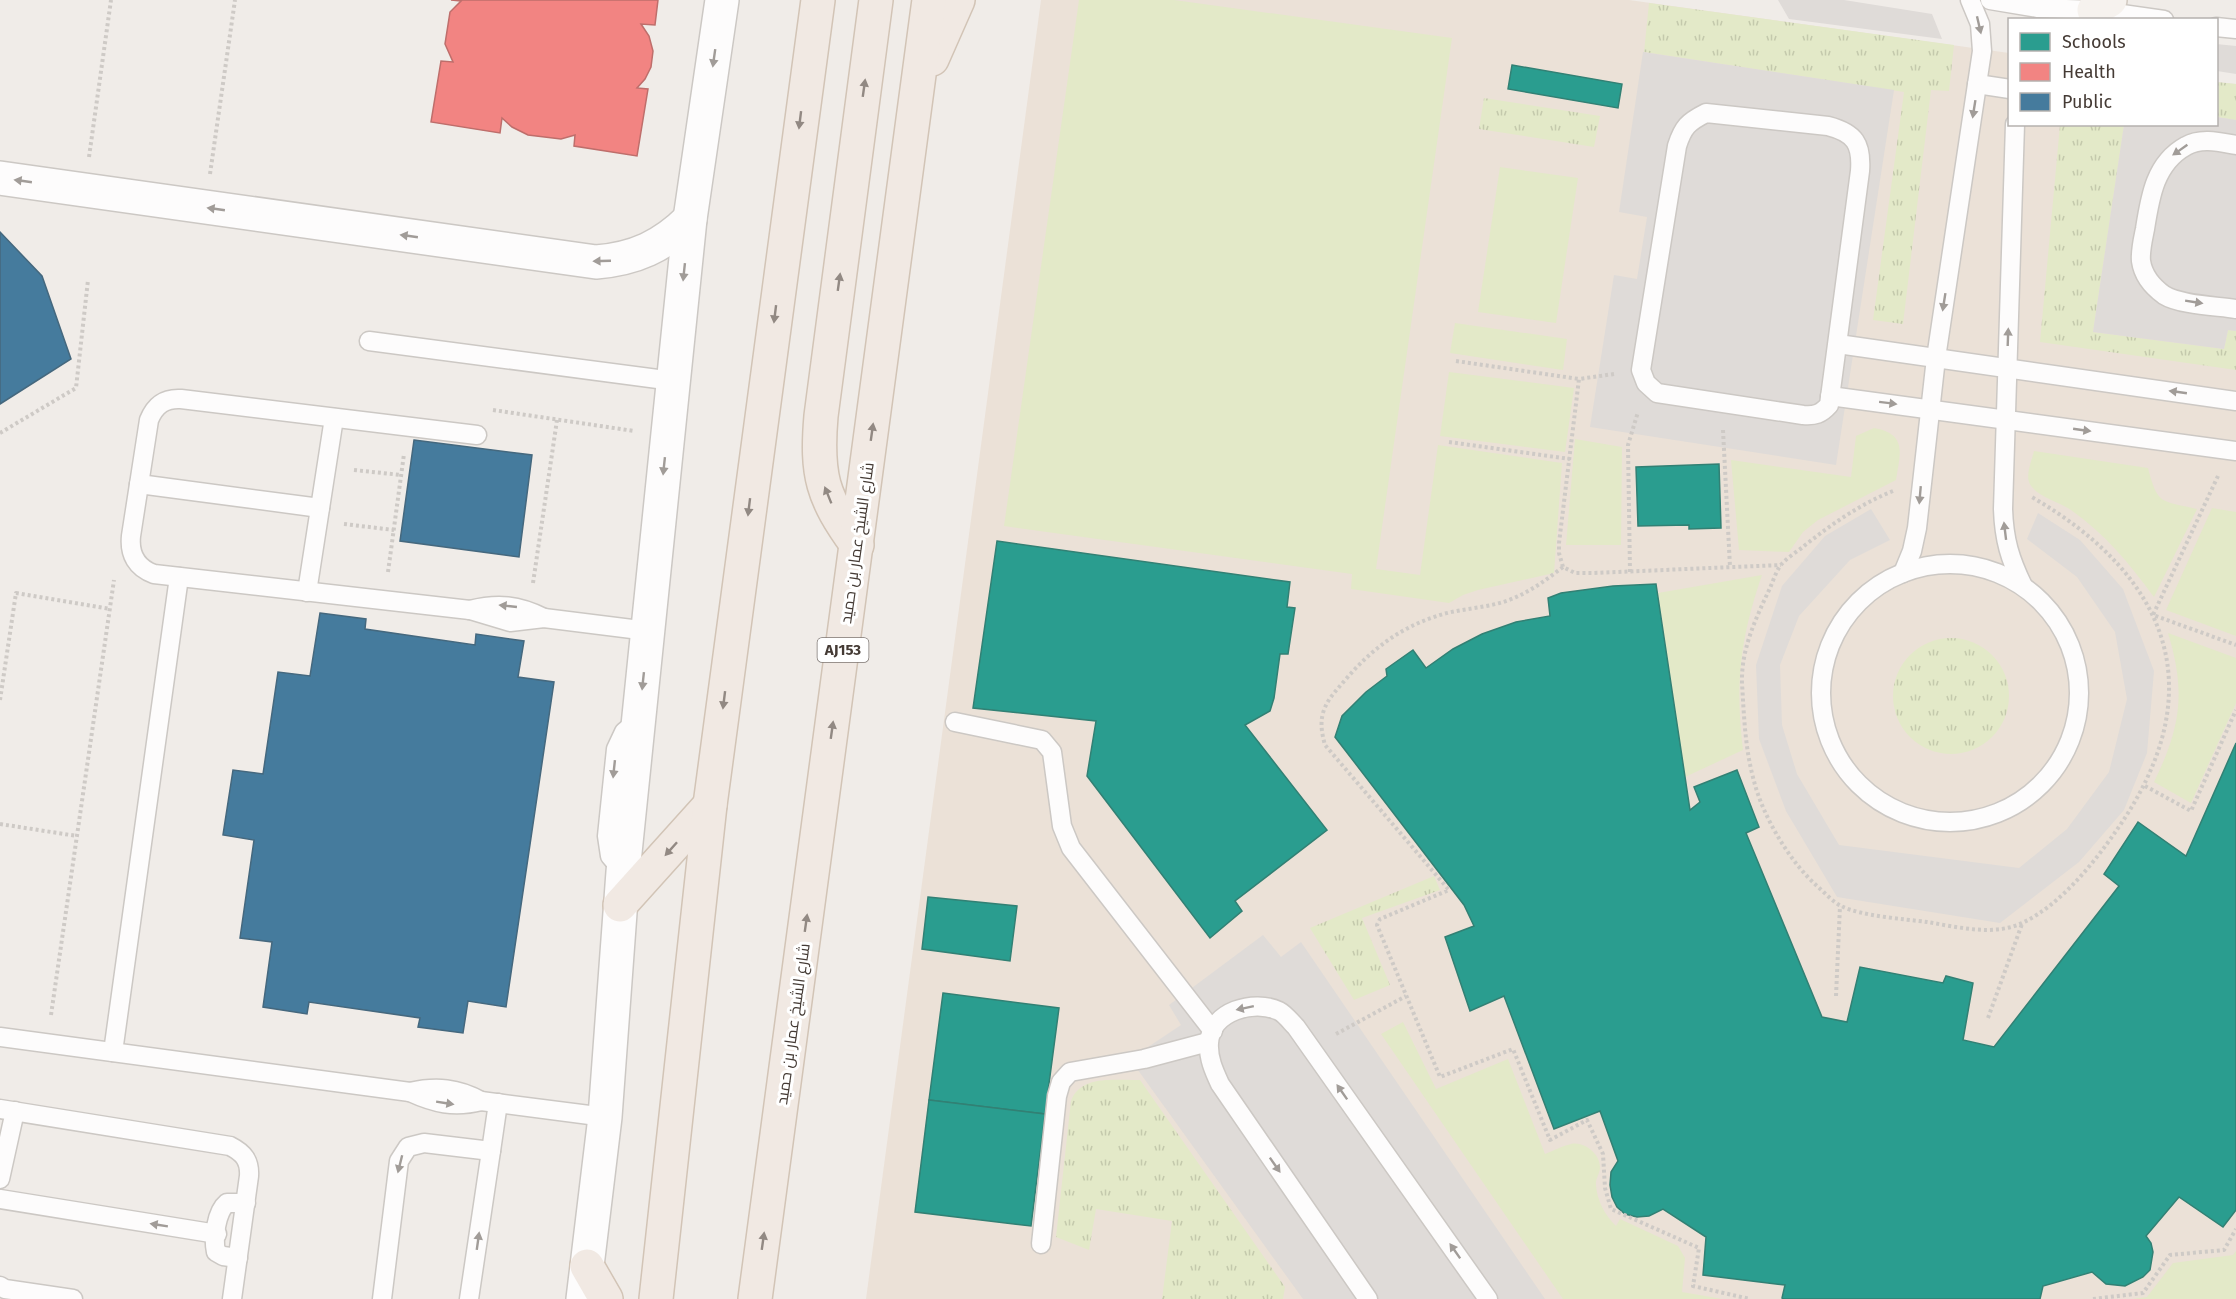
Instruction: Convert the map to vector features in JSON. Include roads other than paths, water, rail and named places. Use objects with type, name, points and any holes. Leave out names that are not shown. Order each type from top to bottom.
[{"type":"main road","points":[[793,0],[805,86]]},
{"type":"main road","points":[[656,1299],[710,805],[818,0]]},
{"type":"main road","points":[[857,545],[837,517],[822,481],[818,452],[876,0]]},
{"type":"main road","name":"شارع الشيخ عمار بن حميد","points":[[757,1295],[929,0]]},
{"type":"main road","points":[[918,91],[958,0]]},
{"type":"main road","points":[[620,906],[710,805]]},
{"type":"main road","points":[[587,1266],[606,1299]]},
{"type":"street","points":[[583,1299],[605,1117],[623,872],[690,219],[722,0]]},
{"type":"street","points":[[0,178],[596,262],[638,255],[658,246],[690,219]]},
{"type":"lane","points":[[1903,573],[1912,551],[1917,528],[1936,358],[1977,84],[1982,39],[1980,24],[1970,0]]},
{"type":"lane","points":[[1990,0],[2032,14],[2102,5],[2156,18]]},
{"type":"lane","points":[[2218,27],[2236,29]]},
{"type":"lane","points":[[1977,84],[2008,89]]},
{"type":"lane","points":[[1706,113],[1828,126],[1844,130],[1856,141],[1861,156],[1838,344],[1829,405],[1822,413],[1813,416],[1657,393],[1644,377],[1677,146],[1682,131],[1692,120],[1706,113]]},
{"type":"lane","points":[[2015,126],[2004,535],[2010,559],[2023,586]]},
{"type":"lane","points":[[2236,145],[2211,140],[2188,144],[2169,158],[2157,177],[2150,200],[2141,261],[2149,282],[2165,296],[2236,309]]},
{"type":"lane","points":[[369,341],[673,381]]},
{"type":"lane","points":[[1838,344],[2236,401]]},
{"type":"lane","points":[[1830,396],[2233,451]]},
{"type":"lane","points":[[477,435],[173,399],[157,406],[149,420],[130,546],[138,564],[145,571],[154,574],[470,610],[503,621],[527,621],[536,614],[648,631]]},
{"type":"lane","points":[[307,592],[334,418]]},
{"type":"lane","points":[[139,484],[319,514]]},
{"type":"lane","points":[[1944,564],[1985,569],[2023,586],[2054,616],[2073,654],[2080,697],[2072,739],[2049,776],[2017,804],[1977,820],[1934,822],[1893,810],[1858,786],[1833,751],[1821,710],[1823,667],[1838,627],[1866,595],[1903,573],[1944,564]]},
{"type":"lane","points":[[113,1052],[180,577]]},
{"type":"lane","points":[[955,722],[1026,735],[1041,740],[1052,752],[1062,826],[1071,848],[1210,1037]]},
{"type":"lane","points":[[1368,1299],[1220,1084],[1211,1063],[1210,1037],[1218,1022],[1236,1009],[1258,1005],[1280,1011],[1296,1027],[1488,1299]]},
{"type":"lane","points":[[0,1037],[410,1092],[427,1088],[445,1088],[489,1102],[605,1117]]},
{"type":"lane","points":[[1041,1244],[1057,1095],[1061,1082],[1071,1072],[1084,1068],[1144,1059],[1210,1037]]},
{"type":"lane","points":[[469,1299],[491,1151],[489,1102]]},
{"type":"lane","points":[[0,1179],[7,1110],[230,1146],[239,1150],[246,1157],[249,1166],[232,1299]]},
{"type":"lane","points":[[382,1299],[399,1161],[402,1154],[415,1144],[424,1143],[491,1151]]},
{"type":"lane","points":[[0,1199],[217,1234]]},
{"type":"lane","points":[[238,1258],[223,1256],[216,1252],[220,1212],[224,1205],[231,1202],[246,1203]]},
{"type":"lane","points":[[0,1287],[73,1299]]}]
